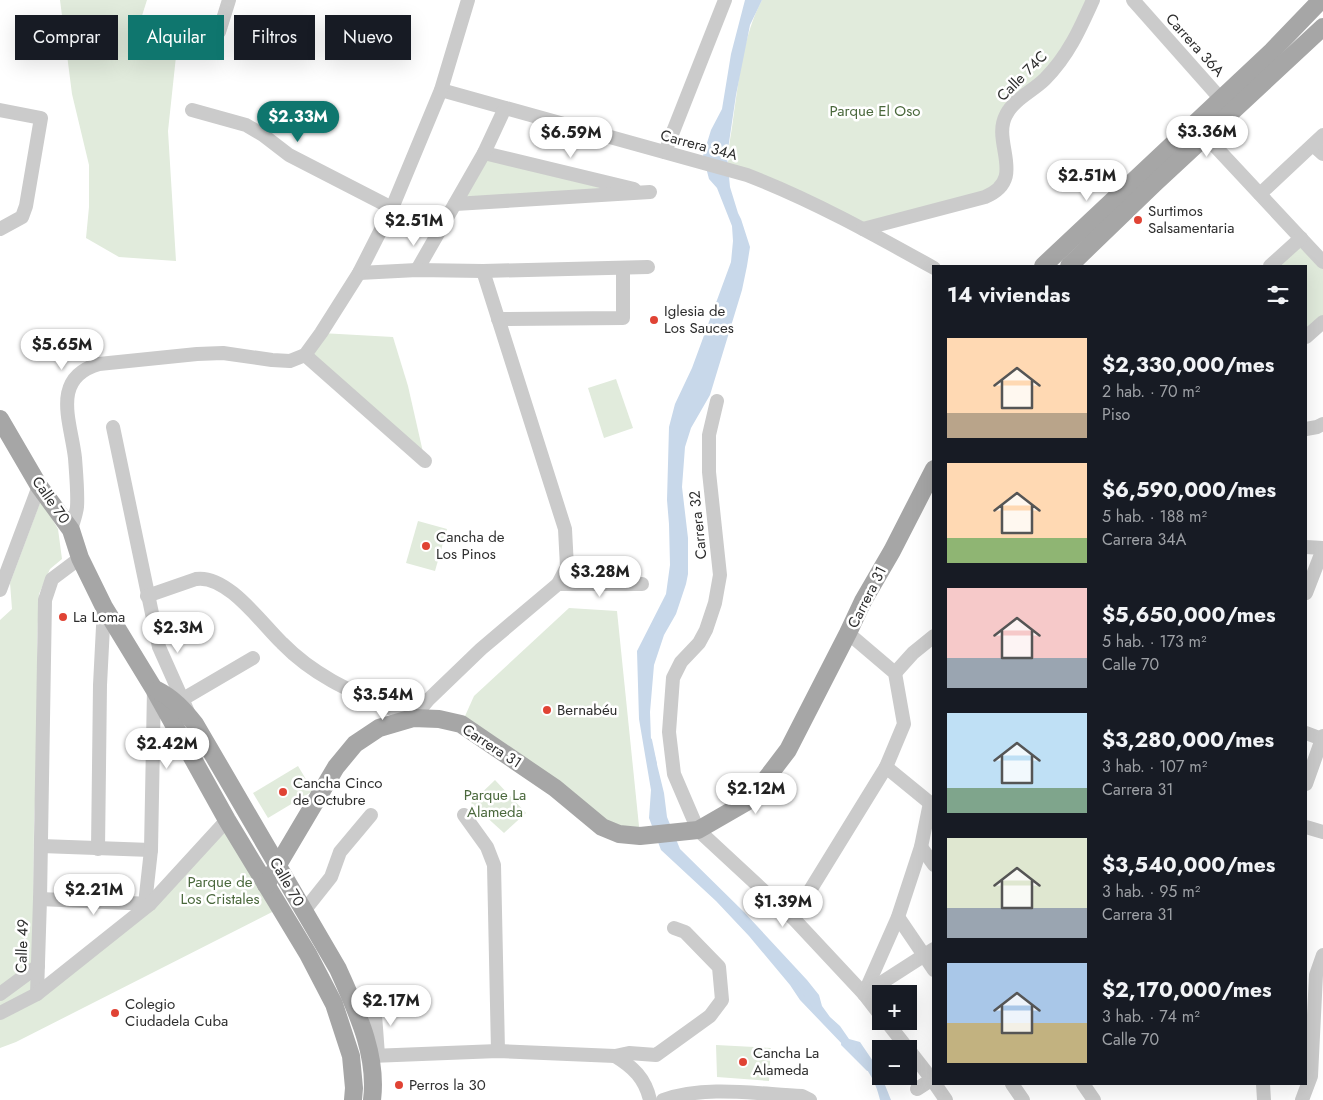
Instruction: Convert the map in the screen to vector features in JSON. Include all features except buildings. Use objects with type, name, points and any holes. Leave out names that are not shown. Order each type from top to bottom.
[{"type":"main road","points":[[1227,105],[1272,51],[1321,0]]},
{"type":"main road","points":[[1070,265],[1227,105],[1323,27]]},
{"type":"main road","points":[[1044,265],[1144,170],[1200,131]]},
{"type":"main road","name":"Calle 70","points":[[0,419],[39,486],[71,530],[80,558],[104,606],[154,689],[334,1004],[351,1056],[353,1100]]},
{"type":"main road","name":"Carrera 31","points":[[266,885],[336,767],[348,751],[362,738],[379,728],[413,718],[439,719],[461,724],[555,788],[602,827],[619,834],[640,836],[694,830],[750,800],[788,750],[863,601],[896,543],[932,473]]},
{"type":"main road","name":"Calle 70","points":[[154,689],[168,696],[190,718],[338,969],[374,1055],[372,1100]]},
{"type":"main road","points":[[294,932],[307,917]]},
{"type":"street","points":[[224,15],[229,0]]},
{"type":"street","points":[[71,530],[77,507],[75,457],[67,418],[67,400],[69,388],[80,372],[99,364],[197,354],[223,353],[290,361],[305,355],[359,273],[392,208],[441,90],[468,0]]},
{"type":"street","points":[[665,152],[725,0]]},
{"type":"street","name":"Calle 74C","points":[[863,229],[985,196],[999,188],[1005,178],[1007,169],[1006,149],[1002,134],[1004,118],[1014,104],[1044,80],[1063,58],[1078,34],[1093,0]]},
{"type":"street","name":"Carrera 36A","points":[[1133,0],[1227,105]]},
{"type":"street","name":"Carrera 34A","points":[[441,90],[747,175],[791,193],[863,229],[932,267]]},
{"type":"street","points":[[417,270],[484,153],[505,108]]},
{"type":"street","points":[[0,110],[41,118],[26,206],[22,216],[0,229]]},
{"type":"street","points":[[192,110],[246,125],[263,135],[289,155],[392,208]]},
{"type":"street","points":[[1200,131],[1323,262]]},
{"type":"street","points":[[1260,194],[1320,145]]},
{"type":"street","points":[[455,204],[650,192],[484,153]]},
{"type":"street","points":[[887,242],[888,228],[895,220]]},
{"type":"street","points":[[1271,265],[1301,238]]},
{"type":"street","points":[[359,273],[417,270],[483,271],[648,267]]},
{"type":"street","points":[[498,319],[623,318],[623,268]]},
{"type":"street","points":[[147,596],[196,579],[212,580],[243,602],[290,651],[316,672],[345,689],[413,718],[428,700],[481,649],[558,584],[567,567],[565,529],[483,271]]},
{"type":"street","points":[[1307,336],[1323,322]]},
{"type":"street","points":[[305,355],[425,461]]},
{"type":"street","name":"Carrera 32","points":[[694,830],[674,774],[668,732],[675,671],[699,643],[706,630],[713,610],[720,575],[709,472],[709,435],[717,401]]},
{"type":"street","points":[[1307,429],[1323,424]]},
{"type":"street","points":[[113,427],[159,647],[190,718]]},
{"type":"street","points":[[0,590],[39,486]]},
{"type":"street","points":[[1307,547],[1323,548],[1307,590]]},
{"type":"street","name":"Calle 49","points":[[37,994],[45,600],[52,579],[80,558]]},
{"type":"street","points":[[558,584],[642,584]]},
{"type":"street","points":[[98,849],[100,685],[104,606]]},
{"type":"street","points":[[794,918],[886,767],[904,724],[895,674],[848,634]]},
{"type":"street","points":[[895,674],[913,653],[932,638]]},
{"type":"street","points":[[183,699],[254,658]]},
{"type":"street","points":[[147,904],[151,850],[154,689]]},
{"type":"street","points":[[1307,733],[1322,738],[1307,781]]},
{"type":"street","points":[[864,994],[898,917],[921,847],[932,803],[886,767]]},
{"type":"street","points":[[307,917],[331,877],[340,852],[371,815]]},
{"type":"street","points":[[464,815],[487,847],[494,864],[498,1051]]},
{"type":"street","points":[[0,1013],[37,994],[147,904],[228,820]]},
{"type":"street","points":[[1307,827],[1323,832]]},
{"type":"street","points":[[694,830],[794,918],[872,1004]]},
{"type":"street","points":[[41,846],[151,850]]},
{"type":"street","points":[[921,847],[932,862]]},
{"type":"street","points":[[40,899],[147,904]]},
{"type":"street","points":[[864,994],[929,952],[898,917]]},
{"type":"street","points":[[374,1001],[374,1055],[498,1051],[615,1056],[629,1053],[656,1055],[710,1016],[722,1000],[719,967],[685,932],[674,928]]},
{"type":"street","points":[[1302,1100],[1311,1076],[1316,975],[1323,955]]},
{"type":"street","points":[[0,994],[38,966]]},
{"type":"street","points":[[893,1030],[901,1040]]},
{"type":"street","points":[[615,1056],[631,1066],[641,1077],[647,1087],[650,1100]]},
{"type":"street","points":[[917,1060],[932,1079]]},
{"type":"street","points":[[917,1089],[932,1082]]},
{"type":"street","points":[[937,1085],[946,1100]]},
{"type":"street","points":[[1013,1085],[1023,1100]]},
{"type":"street","points":[[1084,1085],[1094,1100]]},
{"type":"street","points":[[1263,1085],[1264,1100]]},
{"type":"street","points":[[663,1100],[680,1094],[705,1091],[802,1096],[810,1100]]},
{"type":"green space","points":[[60,0],[147,0],[142,15],[128,15],[128,60],[176,60],[168,131],[176,261],[119,257],[86,238],[89,207],[89,165],[72,94],[68,60],[118,60],[118,15],[62,15]]},
{"type":"green space","name":"Parque El Oso","points":[[762,0],[1093,0],[1078,34],[1010,108],[999,188],[863,229],[728,169],[729,144],[746,43]]},
{"type":"green space","points":[[484,153],[650,192],[455,204]]},
{"type":"green space","points":[[1301,238],[1323,262],[1323,322],[1307,336],[1307,265],[1271,265]]},
{"type":"green space","points":[[321,333],[393,337],[408,386],[425,461],[305,355]]},
{"type":"green space","points":[[616,379],[633,428],[604,438],[588,388]]},
{"type":"green space","name":"Parque de Los Cristales","points":[[41,500],[58,529],[62,559],[50,569],[39,594],[37,643],[39,724],[34,822],[31,990],[150,904],[227,820],[280,908],[16,1042],[0,1048],[0,620],[12,609],[10,583]]},
{"type":"green space","name":"Cancha de Los Pinos","points":[[418,521],[447,529],[435,571],[406,563]]},
{"type":"green space","name":"Bernabéu","points":[[569,608],[617,611],[640,836],[619,834],[461,725],[474,696]]},
{"type":"green space","name":"Cancha Cinco de Octubre","points":[[298,766],[313,791],[268,818],[253,793]]},
{"type":"green space","name":"Parque La Alameda","points":[[495,780],[526,813],[504,833],[471,803]]},
{"type":"green space","name":"Cancha La Alameda","points":[[716,1045],[771,1048],[769,1081],[717,1077]]},
{"type":"water","points":[[745,0],[762,0],[750,25],[736,95],[727,156],[730,187],[750,247],[742,290],[710,395],[691,428],[685,447],[682,487],[688,538],[688,574],[676,614],[664,635],[654,665],[650,712],[651,740],[664,793],[667,817],[680,849],[744,912],[807,980],[819,995],[822,1006],[849,1039],[860,1042],[872,1060],[872,1077],[857,1057],[800,1000],[790,985],[749,936],[716,901],[661,850],[649,818],[651,790],[639,719],[637,651],[666,594],[670,565],[667,500],[669,427],[675,404],[692,368],[731,262],[732,226],[717,188],[709,179],[703,156],[711,130],[722,109],[731,54]]},
{"type":"water","points":[[875,1085],[885,1085],[891,1100],[880,1100]]},
{"type":"waterway","points":[[650,740],[655,764]]},
{"type":"waterway","points":[[794,978],[815,1007]]},
{"type":"waterway","points":[[843,1044],[868,1069]]},
{"type":"place","name":"Surtimos Salsamentaria","points":[[1138,220]]},
{"type":"place","name":"Iglesia de Los Sauces","points":[[654,320]]},
{"type":"place","name":"Cancha de Los Pinos","points":[[426,546]]},
{"type":"place","name":"La Loma","points":[[63,617]]},
{"type":"place","name":"Bernabéu","points":[[547,710]]},
{"type":"place","name":"Cancha Cinco de Octubre","points":[[283,792]]},
{"type":"place","name":"Colegio Ciudadela Cuba","points":[[115,1013]]},
{"type":"place","name":"Cancha La Alameda","points":[[743,1062]]},
{"type":"place","name":"Perros la 30","points":[[399,1085]]}]
